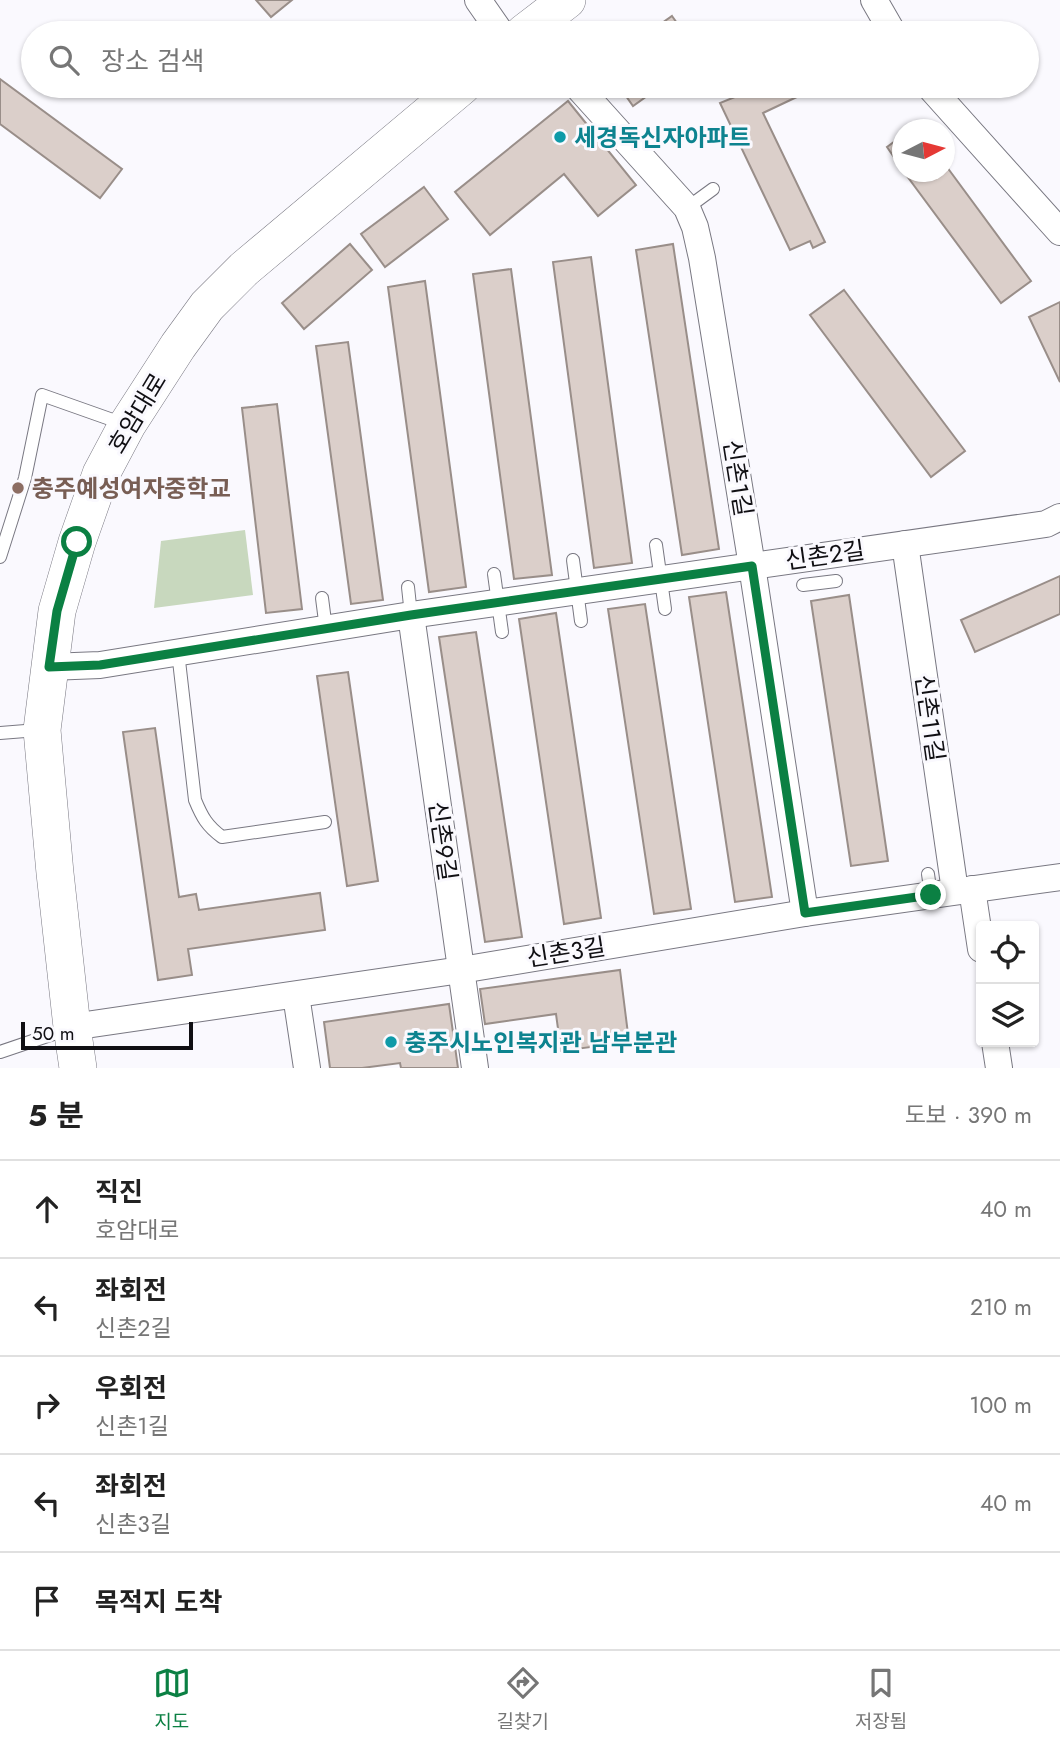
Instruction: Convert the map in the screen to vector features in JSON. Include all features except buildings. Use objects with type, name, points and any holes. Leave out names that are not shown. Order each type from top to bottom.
[{"type":"street","points":[[478,0],[505,21]]},
{"type":"street","points":[[538,21],[567,0]]},
{"type":"street","points":[[874,0],[886,21]]},
{"type":"street","name":"호암대로","points":[[78,1068],[42,730],[57,611],[101,474],[127,425],[200,316],[244,269],[448,98]]},
{"type":"street","name":"신촌1길","points":[[588,98],[687,208],[695,227],[752,566],[805,913]]},
{"type":"street","points":[[940,98],[1060,232]]},
{"type":"street","name":"신촌2길","points":[[49,667],[100,665],[577,590],[1046,524],[1060,517]]},
{"type":"street","name":"신촌11길","points":[[905,544],[947,887],[976,940]]},
{"type":"street","name":"신촌9길","points":[[411,615],[474,1068]]},
{"type":"street","name":"신촌3길","points":[[72,1027],[461,970],[947,887],[1060,877]]},
{"type":"street","points":[[296,995],[307,1068]]},
{"type":"street","points":[[996,1047],[999,1068]]},
{"type":"lane","points":[[687,208],[713,189]]},
{"type":"lane","points":[[0,558],[25,478],[41,395],[127,425]]},
{"type":"lane","points":[[656,545],[665,609]]},
{"type":"lane","points":[[573,560],[581,621]]},
{"type":"lane","points":[[494,574],[502,632]]},
{"type":"lane","points":[[803,585],[835,581]]},
{"type":"lane","points":[[408,587],[411,615]]},
{"type":"lane","points":[[322,598],[326,629]]},
{"type":"lane","points":[[178,652],[195,800],[210,829],[222,837],[325,822]]},
{"type":"lane","points":[[0,733],[42,730]]},
{"type":"lane","points":[[0,1052],[72,1027]]},
{"type":"green space","points":[[245,530],[253,595],[154,608],[161,541]]},
{"type":"place","name":"세경독신자아파트","points":[[560,137]]},
{"type":"place","name":"충주예성여자중학교","points":[[18,488]]},
{"type":"place","name":"충주시노인복지관 남부분관","points":[[391,1042]]},
{"type":"route","points":[[77,542],[57,611],[49,667],[100,665],[411,615],[752,566],[805,913],[931,895]]}]
